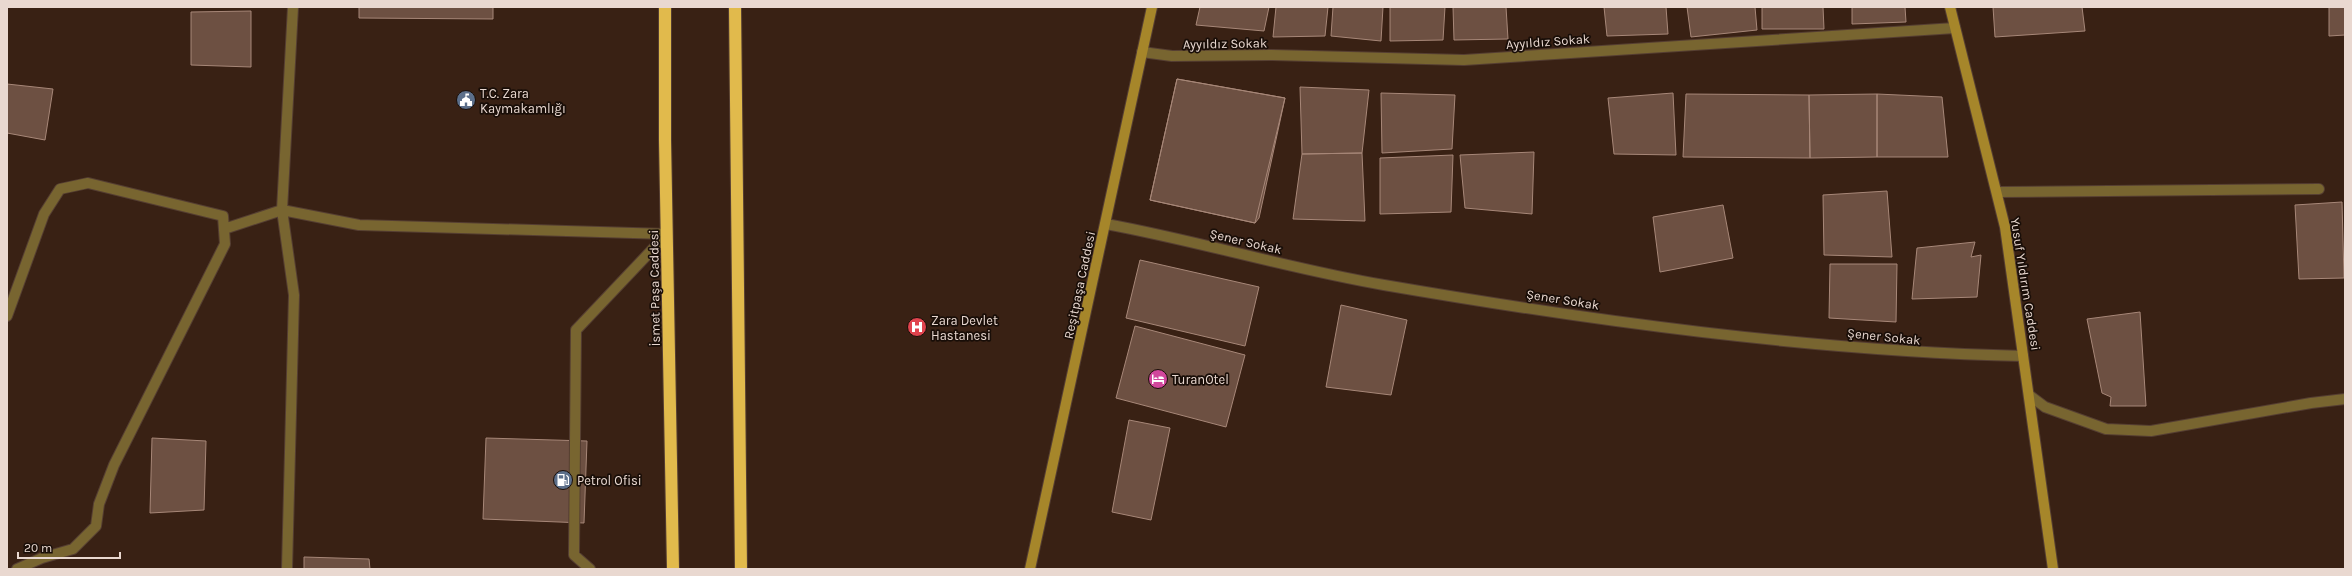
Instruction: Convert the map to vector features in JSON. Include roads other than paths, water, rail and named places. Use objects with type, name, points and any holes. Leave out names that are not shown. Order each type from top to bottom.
[{"type":"highway","name":"İsmet Paşa Caddesi","points":[[665,7],[667,234],[673,569]]},
{"type":"highway","points":[[735,7],[741,569]]},
{"type":"main road","name":"Reşitpaşa Caddesi","points":[[1030,569],[1152,7]]},
{"type":"main road","name":"Yusuf Yıldırım Caddesi","points":[[1950,7],[2005,227],[2053,569]]},
{"type":"street","points":[[287,569],[294,295],[282,210],[293,7]]},
{"type":"street","name":"Ayyıldız Sokak","points":[[1142,52],[1172,56],[1272,55],[1464,60],[1955,28]]},
{"type":"street","points":[[7,316],[44,214],[60,189],[88,183],[223,216],[225,244],[114,465],[99,504],[96,526],[73,549],[42,558],[17,569]]},
{"type":"street","points":[[1997,192],[2319,188]]},
{"type":"street","points":[[224,229],[282,210],[359,225],[667,234]]},
{"type":"street","name":"Şener Sokak","points":[[1106,224],[1382,285],[1649,325],[1923,354],[2023,356]]},
{"type":"street","points":[[590,569],[574,555],[576,330],[667,234]]},
{"type":"street","points":[[2029,396],[2045,408],[2106,429],[2151,431],[2311,403],[2345,399]]},
{"type":"place","name":"T.C. Zara Kaymakamlığı","points":[[466,100]]},
{"type":"place","name":"Zara Devlet Hastanesi","points":[[917,327]]},
{"type":"place","name":"TuranOtel","points":[[1158,379]]},
{"type":"place","name":"Petrol Ofisi","points":[[563,480]]}]
